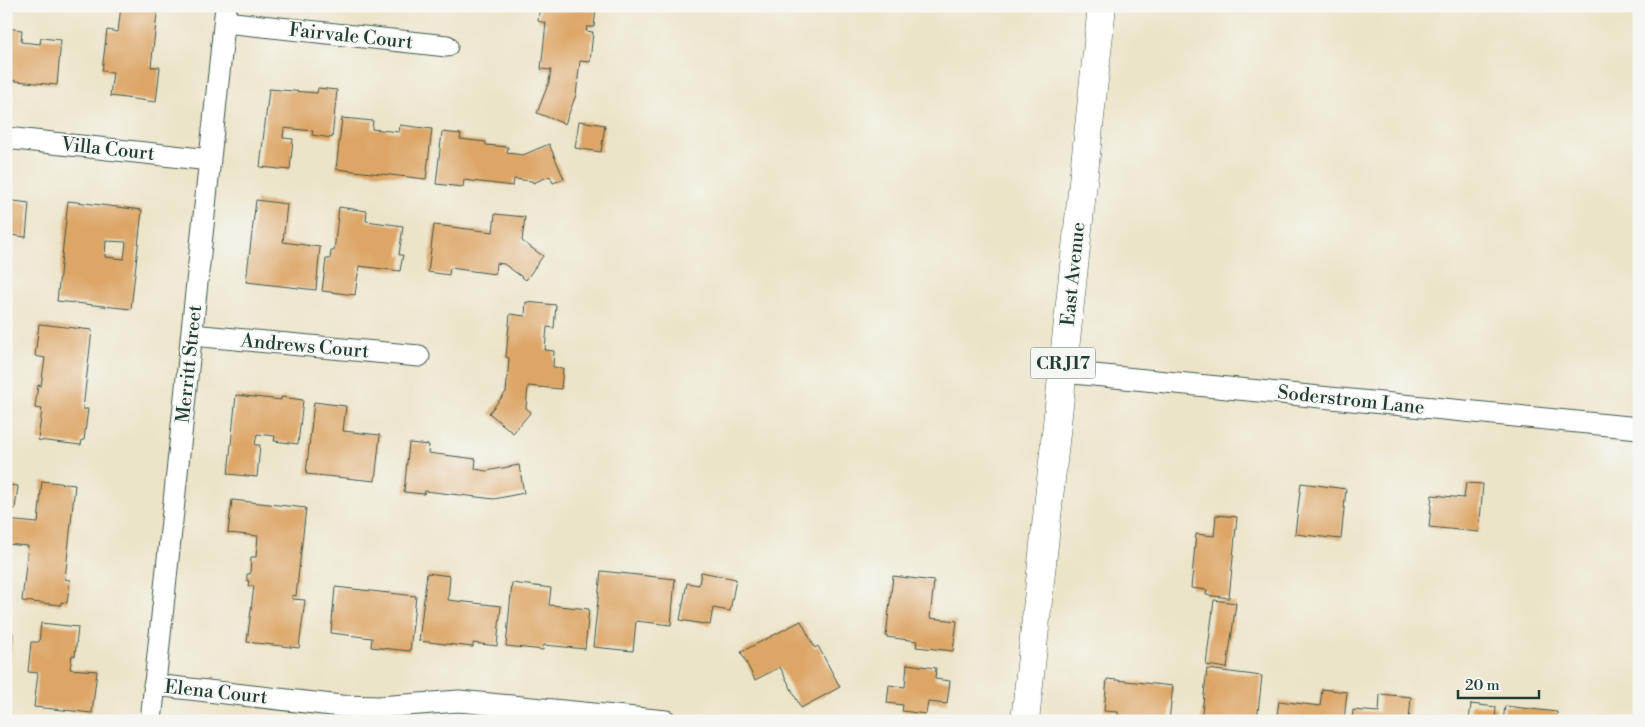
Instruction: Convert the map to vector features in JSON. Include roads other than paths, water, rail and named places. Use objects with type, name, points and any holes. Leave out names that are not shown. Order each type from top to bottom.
[{"type":"main road","name":"East Avenue","points":[[1025,721],[1102,6]]},
{"type":"street","name":"Fairvale Court","points":[[225,14],[447,46]]},
{"type":"street","name":"Merritt Street","points":[[151,721],[225,14]]},
{"type":"street","name":"Villa Court","points":[[6,138],[210,160]]},
{"type":"street","name":"Andrews Court","points":[[192,335],[419,356]]},
{"type":"street","name":"Soderstrom Lane","points":[[1063,372],[1639,428]]},
{"type":"street","name":"Elena Court","points":[[154,685],[341,706],[468,701],[666,721]]}]
